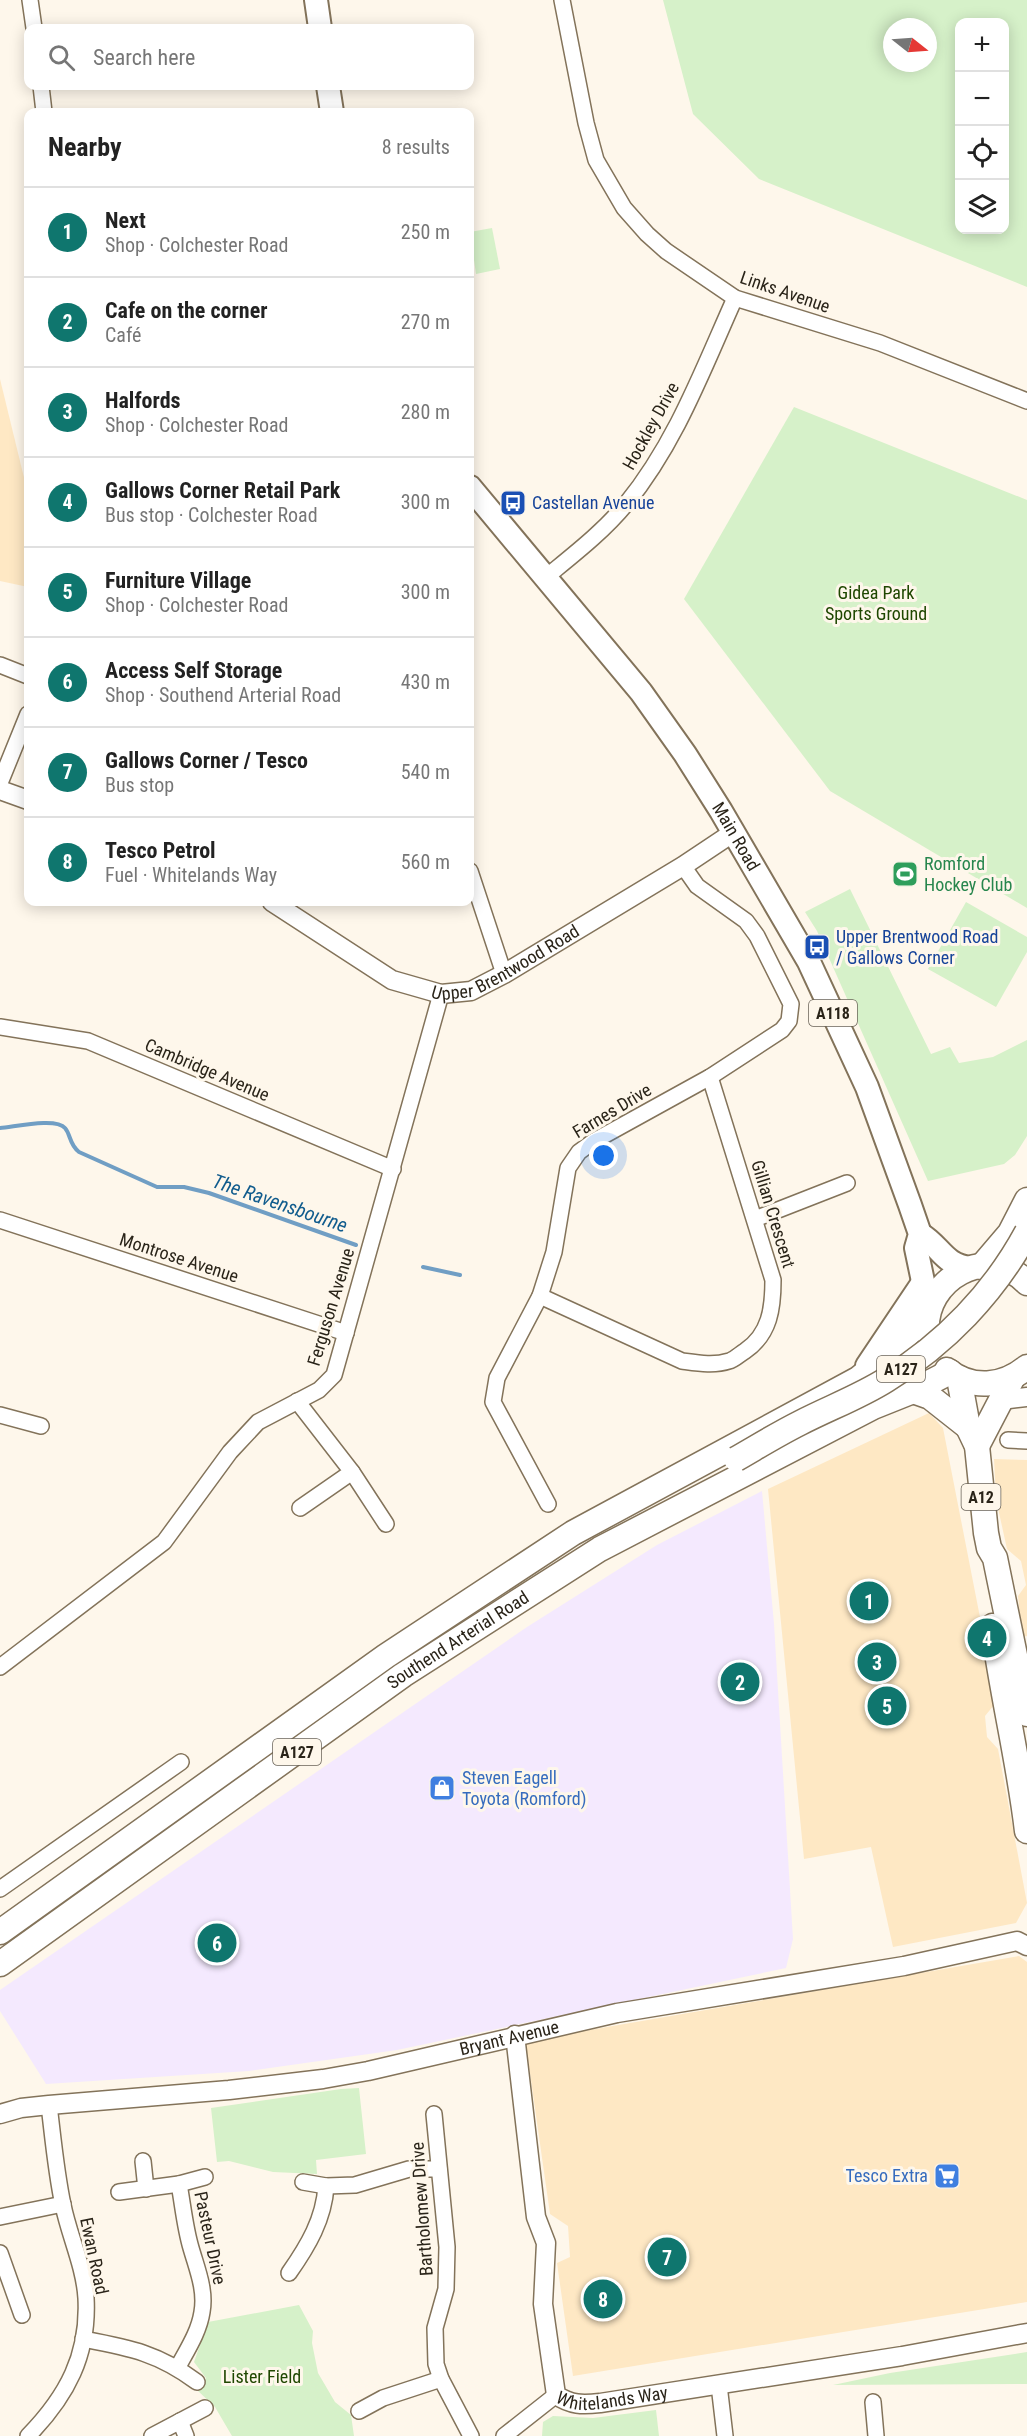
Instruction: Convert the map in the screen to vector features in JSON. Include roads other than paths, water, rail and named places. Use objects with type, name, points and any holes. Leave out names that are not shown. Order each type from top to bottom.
[{"type":"highway","name":"Southend Arterial Road","points":[[0,1932],[386,1656],[573,1533],[844,1387],[876,1366],[927,1313],[940,1288],[959,1272],[976,1267],[1010,1233],[1027,1200]]},
{"type":"highway","name":"A127","points":[[600,1550],[621,1529],[736,1459],[800,1423],[886,1380],[921,1355],[962,1322],[987,1293],[1016,1254],[1027,1232]]},
{"type":"highway","points":[[976,1267],[1006,1269],[1027,1283]]},
{"type":"highway","points":[[927,1313],[930,1344],[941,1364],[955,1375],[983,1384],[995,1383],[1021,1374]]},
{"type":"highway","points":[[913,1391],[930,1397],[973,1436],[1021,1374]]},
{"type":"highway","name":"Southend Arterial Road","points":[[0,1964],[403,1675],[600,1550],[873,1407],[955,1375]]},
{"type":"highway","name":"A12","points":[[955,1375],[973,1436],[989,1548],[995,1558],[1027,1714]]},
{"type":"highway","name":"A127","points":[[573,1533],[736,1459]]},
{"type":"highway","name":"A12","points":[[989,1548],[985,1560],[994,1631],[1027,1831]]},
{"type":"main road","points":[[316,0],[319,24]]},
{"type":"main road","points":[[329,90],[331,108]]},
{"type":"main road","name":"Main Road","points":[[474,497],[641,692],[685,754],[734,832],[809,962],[867,1087],[920,1234],[916,1248],[927,1313]]},
{"type":"main road","name":"Main Road","points":[[920,1234],[931,1240],[949,1261],[962,1267],[976,1267]]},
{"type":"main road","points":[[844,1387],[861,1373],[876,1354],[921,1284]]},
{"type":"street","points":[[30,0],[33,24]]},
{"type":"street","name":"Links Avenue","points":[[562,0],[586,123],[596,160],[610,186],[639,226],[666,252],[735,298],[880,343],[1027,401]]},
{"type":"street","points":[[41,90],[44,108]]},
{"type":"street","name":"Hockley Drive","points":[[545,578],[596,536],[646,478],[680,420],[735,298]]},
{"type":"street","points":[[0,665],[24,674]]},
{"type":"street","points":[[0,783],[24,724]]},
{"type":"street","points":[[0,790],[24,799]]},
{"type":"street","name":"Upper Brentwood Road","points":[[278,906],[392,980],[441,994],[471,991],[504,974],[734,832]]},
{"type":"street","name":"Farnes Drive","points":[[548,1504],[493,1402],[497,1378],[540,1296],[555,1252],[568,1168],[579,1152],[710,1077],[782,1030],[789,1021],[791,1004],[757,936],[746,921],[697,886],[682,866]]},
{"type":"street","points":[[474,883],[504,974]]},
{"type":"street","name":"Ferguson Avenue","points":[[0,1667],[164,1542],[230,1452],[258,1422],[319,1390],[334,1375],[441,994]]},
{"type":"street","name":"Cambridge Avenue","points":[[0,1027],[88,1041],[393,1169]]},
{"type":"street","name":"Gillian Crescent","points":[[540,1296],[681,1361],[704,1364],[730,1361],[753,1346],[767,1327],[773,1305],[774,1280],[710,1077]]},
{"type":"street","points":[[755,1219],[847,1183]]},
{"type":"street","name":"Montrose Avenue","points":[[0,1220],[346,1333]]},
{"type":"street","points":[[1001,1400],[1027,1397]]},
{"type":"street","points":[[297,1401],[352,1472],[386,1524]]},
{"type":"street","points":[[0,1415],[41,1426]]},
{"type":"street","points":[[1008,1440],[1027,1441]]},
{"type":"street","points":[[300,1508],[352,1472]]},
{"type":"street","points":[[0,1889],[182,1762]]},
{"type":"street","name":"Bryant Avenue","points":[[0,2114],[21,2108],[229,2090],[323,2079],[617,2013],[904,1966],[1024,1938]]},
{"type":"street","name":"Whitelands Way","points":[[514,2035],[536,2217],[546,2243],[543,2304],[556,2395],[567,2403],[584,2405],[719,2385],[943,2350],[1027,2333]]},
{"type":"street","name":"Ewan Road","points":[[37,2433],[66,2389],[81,2352],[86,2298],[63,2204],[49,2105]]},
{"type":"street","name":"Bartholomew Drive","points":[[434,2114],[447,2247],[446,2289],[435,2328],[436,2364],[441,2379],[471,2436]]},
{"type":"street","points":[[143,2161],[146,2188]]},
{"type":"street","points":[[303,2182],[326,2186],[355,2185],[409,2169],[439,2169]]},
{"type":"street","points":[[120,2192],[179,2184],[205,2177]]},
{"type":"street","name":"Pasteur Drive","points":[[178,2367],[191,2343],[202,2313],[203,2295],[179,2184]]},
{"type":"street","points":[[289,2273],[304,2251],[319,2221],[324,2206],[326,2186]]},
{"type":"street","points":[[0,2217],[63,2204]]},
{"type":"street","points":[[0,2253],[22,2315]]},
{"type":"street","points":[[83,2339],[137,2349],[178,2367],[198,2382]]},
{"type":"street","points":[[359,2411],[383,2398],[441,2379]]},
{"type":"street","points":[[719,2385],[725,2436]]},
{"type":"street","points":[[504,2436],[556,2395]]},
{"type":"street","points":[[873,2402],[876,2436]]},
{"type":"street","points":[[152,2436],[205,2408]]},
{"type":"street","points":[[180,2421],[186,2436]]},
{"type":"waterway","name":"The Ravensbourne","points":[[0,1128],[44,1123],[60,1125],[65,1128],[73,1146],[79,1152],[157,1187],[184,1187],[209,1193],[356,1245]]},
{"type":"waterway","name":"The Ravensbourne","points":[[423,1267],[460,1275]]},
{"type":"place","name":"Castellan Avenue","points":[[513,503]]},
{"type":"place","name":"Romford Hockey Club","points":[[905,874]]},
{"type":"place","name":"Upper Brentwood Road / Gallows Corner","points":[[817,947]]},
{"type":"place","name":"Next","points":[[869,1601]]},
{"type":"place","name":"Gallows Corner Retail Park","points":[[987,1638]]},
{"type":"place","name":"Halfords","points":[[877,1662]]},
{"type":"place","name":"Cafe on the corner","points":[[740,1682]]},
{"type":"place","name":"Furniture Village","points":[[887,1706]]},
{"type":"place","name":"Steven Eagell Toyota (Romford)","points":[[442,1788]]},
{"type":"place","name":"Access Self Storage","points":[[217,1943]]},
{"type":"place","name":"Tesco Extra","points":[[947,2176]]},
{"type":"place","name":"Gallows Corner / Tesco","points":[[667,2257]]},
{"type":"place","name":"Tesco Petrol","points":[[603,2299]]},
{"type":"park label","name":"Gidea Park Sports Ground","points":[[876,603]]},
{"type":"park label","name":"Lister Field","points":[[262,2377]]}]
